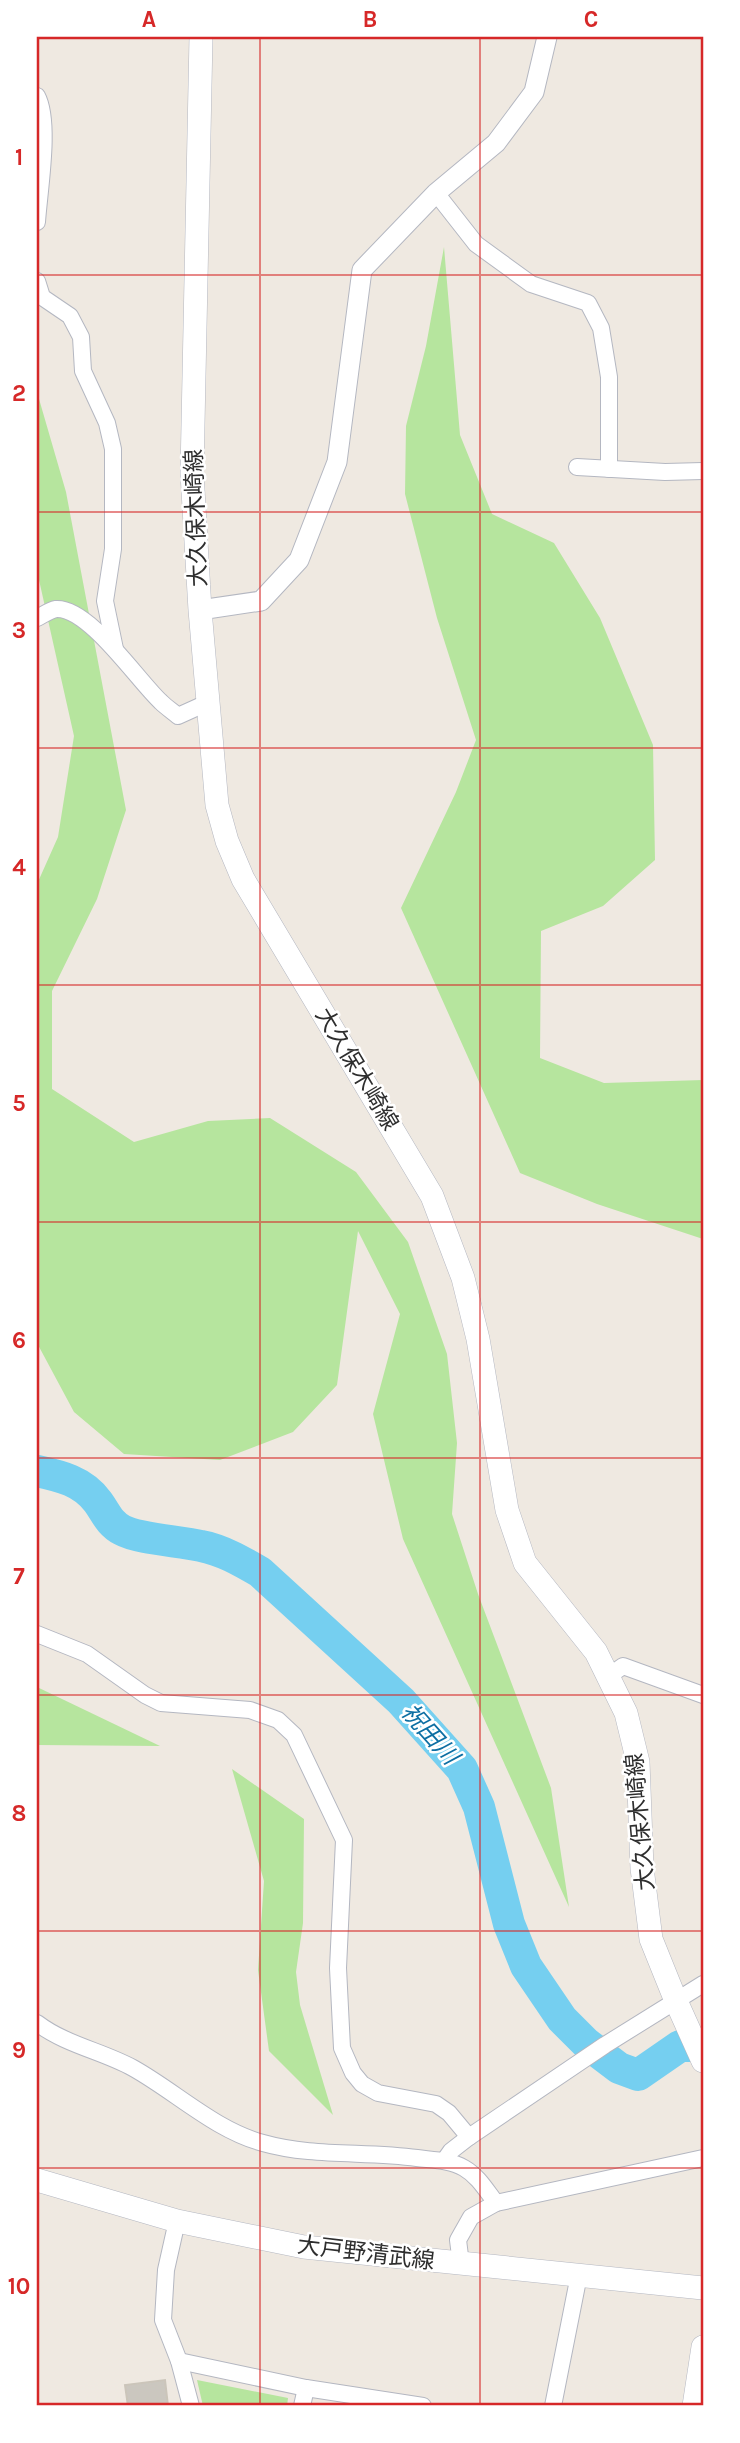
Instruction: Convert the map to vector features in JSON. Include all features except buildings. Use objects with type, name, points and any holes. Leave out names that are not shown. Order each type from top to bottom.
[{"type":"main road","name":"大久保木崎線","points":[[201,37],[192,472],[200,610],[217,805],[227,841],[243,879],[432,1196],[463,1278],[478,1339],[507,1510],[525,1563],[596,1652],[626,1713],[638,1762],[642,1868],[651,1939],[699,2051]]},
{"type":"main road","name":"大戸野清武線","points":[[37,2179],[177,2221],[304,2247],[703,2288]]},
{"type":"main road","points":[[694,2406],[703,2347]]},
{"type":"street","points":[[200,610],[261,601],[299,560],[337,462],[362,270],[436,192],[496,143],[534,92],[547,37]]},
{"type":"street","points":[[37,96],[44,125],[37,222]]},
{"type":"street","points":[[436,192],[476,244],[531,284],[588,303],[601,328],[609,377],[609,469]]},
{"type":"street","points":[[37,282],[41,297],[70,316],[81,337],[83,371],[107,423],[113,449],[113,549],[105,600],[115,649]]},
{"type":"street","points":[[577,467],[703,471]]},
{"type":"street","points":[[37,618],[55,609],[66,611],[82,620],[115,649],[159,701],[178,716],[209,702]]},
{"type":"street","points":[[37,1634],[87,1654],[145,1695],[161,1703],[250,1710],[278,1720],[293,1735],[344,1840],[338,1968],[342,2048],[353,2073],[362,2084],[378,2093],[436,2104],[449,2113],[469,2137]]},
{"type":"street","points":[[609,1676],[623,1667],[703,1695]]},
{"type":"street","points":[[444,2161],[451,2151],[469,2137],[599,2049],[703,1984]]},
{"type":"street","points":[[37,2023],[75,2046],[131,2067],[237,2134],[263,2143],[298,2150],[444,2161],[462,2167],[474,2175],[496,2203]]},
{"type":"street","points":[[461,2264],[458,2240],[471,2217],[496,2203],[703,2158]]},
{"type":"street","points":[[177,2221],[166,2270],[163,2320],[179,2361],[191,2406]]},
{"type":"street","points":[[554,2406],[579,2275]]},
{"type":"street","points":[[179,2361],[306,2388],[423,2406]]},
{"type":"street","points":[[302,2406],[306,2388]]},
{"type":"green space","points":[[444,247],[460,435],[492,514],[554,543],[600,618],[653,745],[655,860],[603,906],[541,931],[540,1058],[604,1083],[703,1080],[703,1239],[597,1204],[520,1173],[401,908],[456,792],[476,740],[437,618],[405,494],[406,426],[426,346]]},
{"type":"green space","points":[[37,392],[66,492],[126,810],[97,899],[52,991],[52,1089],[134,1142],[208,1121],[270,1118],[356,1172],[408,1242],[447,1354],[457,1443],[452,1514],[478,1594],[551,1788],[569,1907],[403,1539],[373,1414],[400,1314],[358,1231],[337,1385],[293,1432],[220,1460],[124,1454],[74,1412],[37,1343],[37,884],[58,837],[74,736],[37,571]]},
{"type":"green space","points":[[37,1687],[160,1746],[37,1745]]},
{"type":"green space","points":[[232,1769],[304,1819],[303,1923],[296,1972],[300,2005],[333,2115],[269,2051],[258,1970],[264,1881]]},
{"type":"green space","points":[[197,2380],[288,2398],[287,2406],[203,2406]]},
{"type":"waterway","name":"祝田川","points":[[37,1471],[78,1484],[92,1495],[111,1521],[122,1530],[138,1536],[209,1548],[231,1556],[260,1572],[401,1701],[462,1769],[479,1807],[509,1924],[526,1966],[562,2019],[586,2043],[619,2068],[638,2075],[680,2046],[703,2046]]}]
